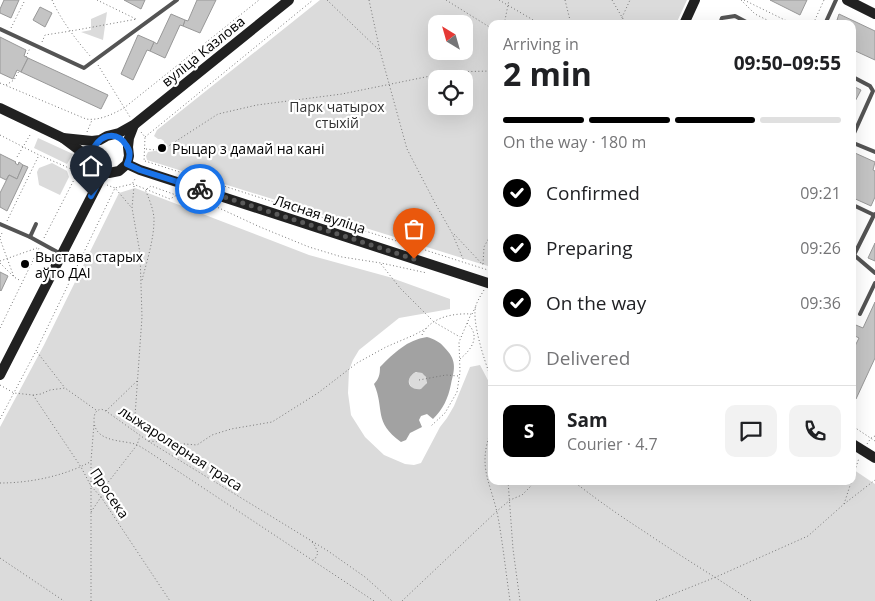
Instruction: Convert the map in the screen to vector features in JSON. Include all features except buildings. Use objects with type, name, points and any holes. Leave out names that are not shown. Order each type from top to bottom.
[{"type":"main road","points":[[686,20],[695,0]]},
{"type":"main road","points":[[848,0],[875,14]]},
{"type":"main road","name":"вуліца Казлова","points":[[111,136],[135,124],[287,1]]},
{"type":"main road","points":[[0,108],[63,138],[104,172],[109,173],[119,171],[127,164],[129,138],[135,124]]},
{"type":"main road","points":[[63,138],[92,141],[111,136],[121,139],[128,147]]},
{"type":"main road","points":[[95,164],[93,160],[94,146],[100,140]]},
{"type":"main road","name":"Лясная вуліца","points":[[127,164],[488,287]]},
{"type":"main road","points":[[0,374],[104,172]]},
{"type":"main road","points":[[856,446],[875,458]]},
{"type":"lane","points":[[0,29],[84,68],[177,0]]},
{"type":"lane","points":[[827,20],[836,0]]},
{"type":"lane","points":[[721,20],[722,18],[735,16],[742,20]]},
{"type":"lane","points":[[856,79],[870,86],[873,91],[856,130]]},
{"type":"lane","points":[[856,143],[875,152]]},
{"type":"lane","points":[[856,206],[875,215],[856,249]]},
{"type":"lane","points":[[0,224],[30,237],[61,254]]},
{"type":"lane","points":[[30,237],[36,224]]},
{"type":"lane","points":[[856,257],[875,273]]},
{"type":"lane","points":[[860,314],[875,283]]},
{"type":"path","points":[[9,33],[25,0]]},
{"type":"path","points":[[52,0],[71,31],[90,56],[95,59],[124,108]]},
{"type":"path","points":[[40,47],[45,35],[137,19],[97,0]]},
{"type":"path","points":[[0,83],[86,119],[92,120],[112,114],[124,108],[259,0]]},
{"type":"path","points":[[145,137],[313,0]]},
{"type":"path","points":[[327,0],[380,51]]},
{"type":"path","points":[[369,0],[380,51],[407,149],[452,233],[464,262]]},
{"type":"path","points":[[446,0],[488,26]]},
{"type":"path","points":[[499,0],[533,20]]},
{"type":"path","points":[[505,20],[509,0]]},
{"type":"path","points":[[565,0],[570,20]]},
{"type":"path","points":[[612,0],[624,20]]},
{"type":"path","points":[[620,20],[630,0]]},
{"type":"path","points":[[742,0],[755,14],[767,20]]},
{"type":"path","points":[[742,0],[785,20]]},
{"type":"path","points":[[815,20],[824,0]]},
{"type":"path","points":[[26,57],[32,44]]},
{"type":"path","points":[[6,86],[14,80],[19,71]]},
{"type":"path","points":[[145,148],[156,150],[167,147],[218,114],[257,104],[342,94],[450,72],[488,71]]},
{"type":"path","points":[[0,135],[78,172],[42,244]]},
{"type":"path","points":[[17,157],[30,135]]},
{"type":"path","points":[[14,277],[0,238],[39,155]]},
{"type":"path","points":[[134,431],[142,317],[142,283],[140,253],[132,208],[133,184],[145,161],[488,269]]},
{"type":"path","points":[[115,188],[133,184],[170,199],[177,195]]},
{"type":"path","points":[[146,189],[151,186],[206,202],[309,247],[342,257],[426,273]]},
{"type":"path","points":[[115,188],[132,208]]},
{"type":"path","points":[[0,419],[36,351],[115,188]]},
{"type":"path","points":[[142,283],[154,219],[146,189]]},
{"type":"path","points":[[452,233],[482,266]]},
{"type":"path","points":[[482,266],[484,247],[488,240]]},
{"type":"path","points":[[0,328],[40,247],[0,262],[14,277],[22,282]]},
{"type":"path","points":[[381,263],[400,288],[434,322],[460,337]]},
{"type":"path","points":[[431,426],[449,406],[456,392],[459,376],[458,342],[471,314],[488,287]]},
{"type":"path","points":[[476,306],[478,334],[488,368]]},
{"type":"path","points":[[148,441],[197,445],[212,435],[231,429],[272,422],[318,394],[357,363],[386,347],[414,335],[434,322],[455,314],[471,314]]},
{"type":"path","points":[[459,359],[472,346],[474,340],[473,330],[467,323]]},
{"type":"path","points":[[422,335],[427,328]]},
{"type":"path","points":[[36,351],[66,388],[96,411]]},
{"type":"path","points":[[418,380],[446,375],[459,376]]},
{"type":"path","points":[[106,411],[138,380]]},
{"type":"path","points":[[0,385],[14,393],[33,396],[50,390],[66,388]]},
{"type":"path","name":"Просека","points":[[33,396],[81,467],[91,486],[101,497],[170,601]]},
{"type":"path","name":"лыжаролерная траса","points":[[374,601],[137,445],[110,440],[102,436],[94,424],[94,414],[96,411],[101,409],[106,411],[148,441],[328,551],[365,577],[392,601]]},
{"type":"path","points":[[91,601],[91,461],[94,424]]},
{"type":"path","points":[[856,428],[875,441]]},
{"type":"path","points":[[91,512],[106,485],[137,445],[141,435]]},
{"type":"path","points":[[871,438],[875,436]]},
{"type":"path","points":[[488,442],[485,468],[488,479]]},
{"type":"path","points":[[856,467],[859,458]]},
{"type":"path","points":[[0,483],[40,479],[81,467],[91,461]]},
{"type":"path","points":[[656,601],[716,577],[808,536],[875,480]]},
{"type":"path","points":[[490,485],[497,511],[510,601]]},
{"type":"path","points":[[508,485],[513,549],[520,601]]},
{"type":"path","points":[[402,601],[497,511],[510,500],[522,495],[532,485]]},
{"type":"path","points":[[578,485],[608,508],[751,601]]},
{"type":"path","points":[[844,504],[850,485]]},
{"type":"path","points":[[312,542],[318,553],[312,561]]},
{"type":"path","points":[[0,558],[64,601]]},
{"type":"green space","name":"Парк чатырох стыхій","points":[[320,0],[687,0],[678,20],[488,20],[488,266],[147,160],[148,152],[161,150],[164,146],[164,141],[154,136],[157,130]]},
{"type":"green space","points":[[107,12],[103,40],[81,32],[91,30],[91,19]]},
{"type":"green space","points":[[38,138],[73,154],[67,164],[34,148]]},
{"type":"green space","points":[[52,163],[67,171],[69,177],[60,195],[39,185],[37,172],[39,168]]},
{"type":"green space","points":[[135,188],[309,255],[389,277],[450,299],[450,309],[399,318],[359,350],[349,370],[348,393],[351,415],[365,437],[384,455],[405,464],[414,465],[421,463],[440,427],[454,406],[470,367],[480,365],[488,380],[488,485],[856,485],[856,471],[875,484],[875,601],[0,601],[0,427],[44,345],[119,193]]},
{"type":"green space","points":[[418,372],[426,377],[427,381],[422,389],[418,390],[410,385],[409,381],[414,373]]},
{"type":"shaded area","points":[[427,337],[442,345],[453,360],[453,373],[445,403],[440,411],[433,419],[427,414],[421,416],[419,420],[422,427],[410,433],[406,440],[401,442],[392,435],[383,421],[374,384],[379,376],[380,367],[385,362],[401,348]],"holes":[[[416,372],[422,373],[426,377],[427,383],[421,389],[413,388],[409,384],[410,377]]]},
{"type":"way so far","points":[[200,189],[414,259]]},
{"type":"place","name":"Рыцар з дамай на кані","points":[[162,148]]},
{"type":"place","name":"Выстава старых аўто ДАІ","points":[[25,264]]},
{"type":"route","points":[[91,196],[104,172],[100,170],[93,160],[94,146],[107,136],[121,139],[128,147],[129,160],[127,164],[200,189]]}]
